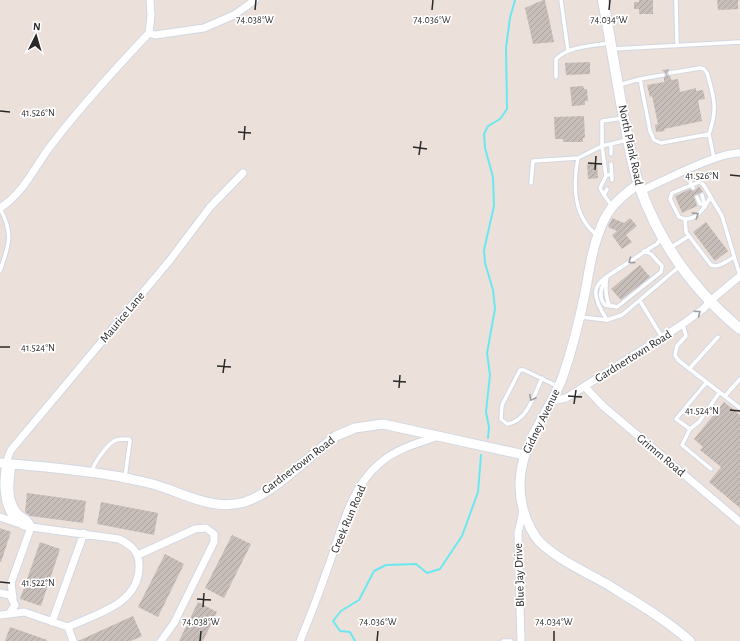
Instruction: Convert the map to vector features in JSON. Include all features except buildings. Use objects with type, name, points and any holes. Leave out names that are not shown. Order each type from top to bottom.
[{"type":"main road","name":"North Plank Road","points":[[603,0],[628,140],[640,188],[662,238],[680,266],[710,303],[740,329]]},
{"type":"street","points":[[0,208],[18,194],[51,145],[84,104],[149,33],[150,0]]},
{"type":"street","points":[[149,33],[155,35],[204,28],[234,14],[255,0]]},
{"type":"street","points":[[640,188],[714,159],[740,152]]},
{"type":"street","name":"Maurice Lane","points":[[6,463],[11,450],[170,260],[210,206],[243,173]]},
{"type":"street","name":"Gidney Avenue","points":[[640,188],[612,206],[598,236],[591,260],[576,336],[552,401],[534,430],[524,454],[520,484],[523,510],[536,537],[542,543],[564,560],[657,615],[688,640]]},
{"type":"street","name":"Gardnertown Road","points":[[552,401],[566,398],[662,338],[710,303],[740,276]]},
{"type":"street","name":"Grimm Road","points":[[584,386],[603,406],[740,522]]},
{"type":"street","name":"Gardnertown Road","points":[[6,463],[124,478],[160,486],[208,503],[236,504],[245,502],[271,488],[321,447],[344,431],[370,424],[383,424],[524,454]]},
{"type":"street","name":"Creek Run Road","points":[[300,641],[343,525],[357,493],[367,476],[391,455],[439,436]]},
{"type":"street","points":[[6,463],[4,489],[6,506],[14,520],[19,524]]},
{"type":"street","points":[[0,621],[14,608],[11,583],[30,527],[29,522],[14,506],[4,489]]},
{"type":"street","name":"Blue Jay Drive","points":[[521,641],[518,533],[523,510]]},
{"type":"street","points":[[0,517],[30,527],[84,533],[119,539],[133,547],[138,555],[138,575],[132,591],[127,597],[114,606],[68,627],[24,612],[5,615]]},
{"type":"street","points":[[138,555],[195,529],[206,528],[214,534],[214,542],[174,623],[161,641]]},
{"type":"street","points":[[52,622],[84,533]]},
{"type":"street","points":[[0,593],[11,583]]},
{"type":"street","points":[[0,593],[7,593],[24,612]]},
{"type":"street","points":[[68,627],[73,641]]},
{"type":"lane","points":[[562,0],[568,51]]},
{"type":"lane","points":[[676,0],[677,45]]},
{"type":"lane","points":[[556,77],[556,59],[568,51],[611,46],[740,42]]},
{"type":"lane","points":[[670,73],[700,68],[704,69],[707,73],[715,101],[714,121],[709,134],[714,159]]},
{"type":"lane","points":[[618,85],[663,75]]},
{"type":"lane","points":[[640,79],[650,131],[654,140],[661,143],[709,134]]},
{"type":"lane","points":[[612,206],[600,188],[606,176],[602,146],[602,121],[624,118]]},
{"type":"lane","points":[[531,183],[533,161],[578,158],[602,146],[628,140]]},
{"type":"lane","points":[[611,144],[611,154]]},
{"type":"lane","points":[[578,158],[575,194],[582,215],[590,230],[598,236]]},
{"type":"lane","points":[[611,164],[612,180]]},
{"type":"lane","points":[[685,171],[692,186]]},
{"type":"lane","points":[[606,176],[611,174]]},
{"type":"lane","points":[[710,198],[698,214],[685,220],[679,218],[670,199],[671,195],[697,184],[702,184],[722,216],[740,276]]},
{"type":"lane","points":[[604,195],[607,188]]},
{"type":"lane","points":[[702,195],[705,206]]},
{"type":"lane","points":[[697,198],[700,204],[705,206]]},
{"type":"lane","points":[[0,208],[8,224],[10,243],[0,271]]},
{"type":"lane","points":[[685,220],[685,228],[689,236],[711,265],[721,265],[734,257]]},
{"type":"lane","points":[[669,249],[689,236]]},
{"type":"lane","points":[[607,320],[597,305],[595,293],[598,283],[656,244],[662,238]]},
{"type":"lane","points":[[608,275],[605,288],[607,300],[610,305],[617,307],[661,272],[662,266],[651,254],[644,251]]},
{"type":"lane","points":[[580,317],[607,320],[622,315],[680,266]]},
{"type":"lane","points":[[640,301],[662,338]]},
{"type":"lane","points":[[682,324],[686,336],[677,346],[675,355],[678,360],[740,408]]},
{"type":"lane","points":[[689,369],[718,337]]},
{"type":"lane","points":[[542,378],[522,418],[515,423],[507,424],[501,419],[502,405],[520,370],[524,370],[542,378],[558,386]]},
{"type":"lane","points":[[725,396],[740,379]]},
{"type":"lane","points":[[690,429],[676,418],[706,383]]},
{"type":"lane","points":[[711,469],[682,445],[690,429],[699,422],[719,393]]},
{"type":"lane","points":[[91,473],[111,442],[129,439],[130,441],[124,478]]},
{"type":"lane","points":[[504,641],[511,641]]},
{"type":"waterway","points":[[488,438],[489,427],[486,412],[490,375],[487,353],[495,309],[493,290],[485,263],[484,250],[494,206],[493,177],[485,148],[484,134],[488,126],[500,119],[507,109],[506,48],[510,18],[515,0]]},
{"type":"waterway","points":[[355,641],[350,632],[340,631],[333,621],[341,611],[359,600],[374,571],[386,565],[416,564],[427,573],[440,569],[462,536],[478,492],[481,455]]}]
